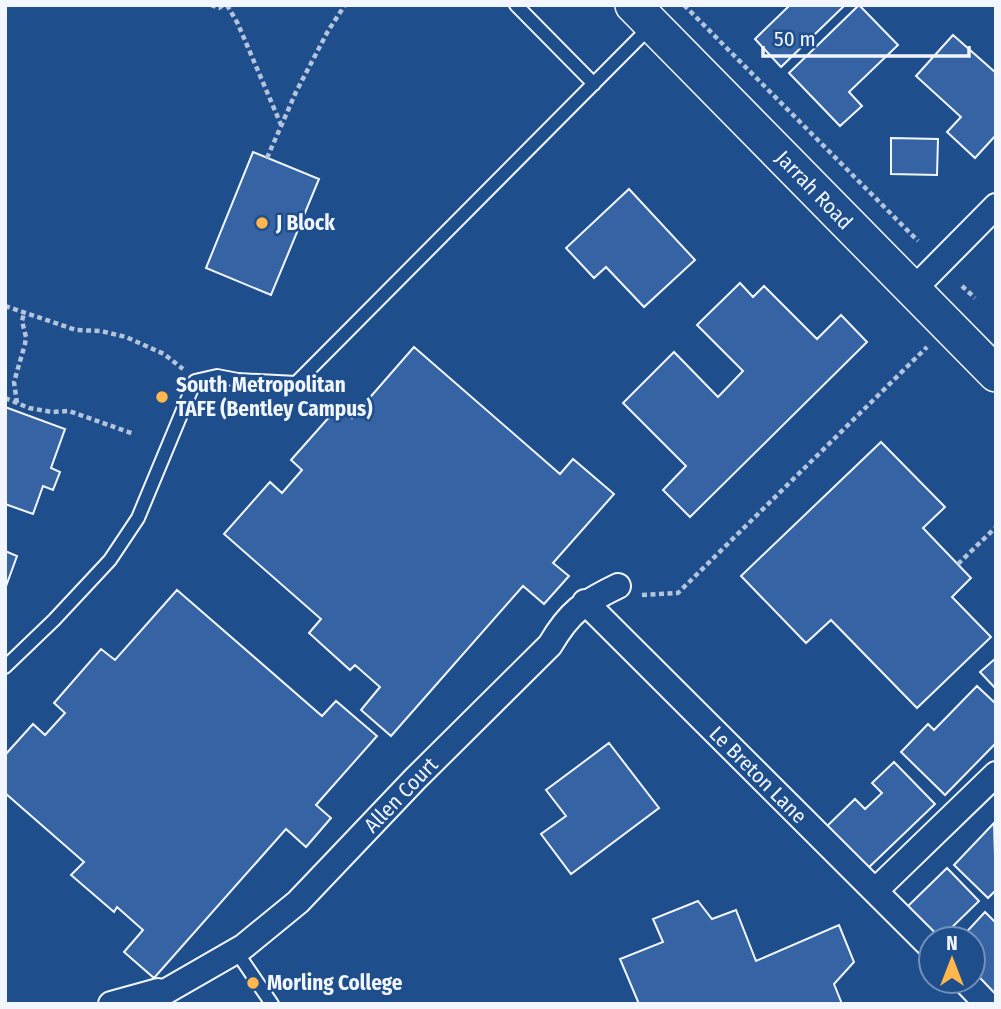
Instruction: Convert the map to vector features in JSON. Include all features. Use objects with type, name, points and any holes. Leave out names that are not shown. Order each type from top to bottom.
[{"type":"street","name":"Jarrah Road","points":[[643,15],[996,374]]},
{"type":"street","points":[[912,291],[996,206]]},
{"type":"street","name":"Allen Court","points":[[145,1004],[236,951],[298,902],[415,779],[550,645],[563,624],[585,602],[618,586]]},
{"type":"street","name":"Le Breton Lane","points":[[585,602],[917,933]]},
{"type":"street","points":[[875,891],[996,774]]},
{"type":"street","name":"Allen Court","points":[[111,1004],[169,988]]},
{"type":"lane","points":[[516,5],[594,84]]},
{"type":"lane","points":[[5,667],[54,620],[110,559],[138,518],[195,382],[217,376],[238,380],[296,383],[594,84],[643,15]]},
{"type":"lane","points":[[236,951],[272,1004]]},
{"type":"path","points":[[211,5],[219,8],[225,5],[238,24],[282,128]]},
{"type":"path","points":[[267,158],[296,92],[345,5]]},
{"type":"path","points":[[684,5],[918,241]]},
{"type":"path","points":[[962,286],[975,298]]},
{"type":"path","points":[[5,306],[76,330],[113,333],[146,344],[176,361],[195,382]]},
{"type":"path","points":[[17,403],[13,382],[25,344],[22,321],[24,313]]},
{"type":"path","points":[[618,586],[645,596],[678,593],[931,343]]},
{"type":"path","points":[[5,398],[52,412],[69,411],[134,434]]},
{"type":"path","points":[[958,564],[996,527]]},
{"type":"building","points":[[790,5],[845,5],[781,67],[755,39]]},
{"type":"building","points":[[859,5],[898,45],[849,92],[862,106],[840,126],[789,73]]},
{"type":"building","points":[[953,35],[996,73],[996,135],[975,158],[947,132],[961,117],[916,76]]},
{"type":"building","points":[[891,138],[938,139],[937,175],[891,174]]},
{"type":"building","name":"J Block","points":[[253,152],[319,179],[271,295],[206,268]]},
{"type":"building","points":[[629,189],[695,260],[644,307],[606,267],[594,278],[566,248]]},
{"type":"building","points":[[740,283],[753,297],[764,286],[817,339],[841,315],[867,342],[690,517],[663,490],[686,466],[623,403],[674,352],[718,397],[743,371],[697,325]]},
{"type":"building","points":[[414,347],[560,474],[573,459],[614,494],[553,563],[569,576],[544,604],[523,586],[391,736],[361,710],[380,687],[355,665],[350,670],[309,633],[321,619],[224,534],[270,482],[282,493],[302,470],[291,460],[339,406],[352,418]]},
{"type":"building","points":[[5,407],[65,429],[51,468],[60,472],[53,490],[43,486],[33,514],[5,504]]},
{"type":"building","points":[[881,442],[945,507],[923,528],[971,578],[952,597],[991,637],[917,708],[831,620],[806,643],[741,576]]},
{"type":"building","points":[[5,551],[17,556],[5,589]]},
{"type":"building","points":[[177,590],[322,716],[336,701],[377,736],[316,805],[331,818],[306,847],[286,829],[154,978],[124,952],[143,930],[117,907],[114,912],[71,875],[84,862],[5,793],[5,755],[33,724],[45,735],[65,713],[54,703],[101,649],[115,660]]},
{"type":"building","points":[[996,658],[996,689],[980,672]]},
{"type":"building","points":[[977,686],[996,704],[996,743],[945,795],[901,752],[928,724],[934,730]]},
{"type":"building","points":[[609,743],[659,808],[571,874],[541,834],[566,816],[546,790]]},
{"type":"building","points":[[894,762],[935,804],[864,872],[824,829],[855,799],[865,809],[882,793],[872,783]]},
{"type":"building","points":[[994,823],[996,890],[988,898],[954,865]]},
{"type":"building","points":[[947,868],[979,901],[954,925],[924,925],[905,909]]},
{"type":"building","points":[[698,901],[712,919],[736,910],[756,961],[839,925],[854,962],[834,984],[842,1004],[639,1004],[620,959],[663,942],[653,919]]},
{"type":"building","points":[[985,912],[996,923],[996,1000],[987,992],[987,925],[973,925]]},
{"type":"place","name":"J Block","points":[[262,223]]},
{"type":"place","name":"South Metropolitan TAFE (Bentley Campus)","points":[[162,397]]},
{"type":"place","name":"Morling College","points":[[253,983]]}]
